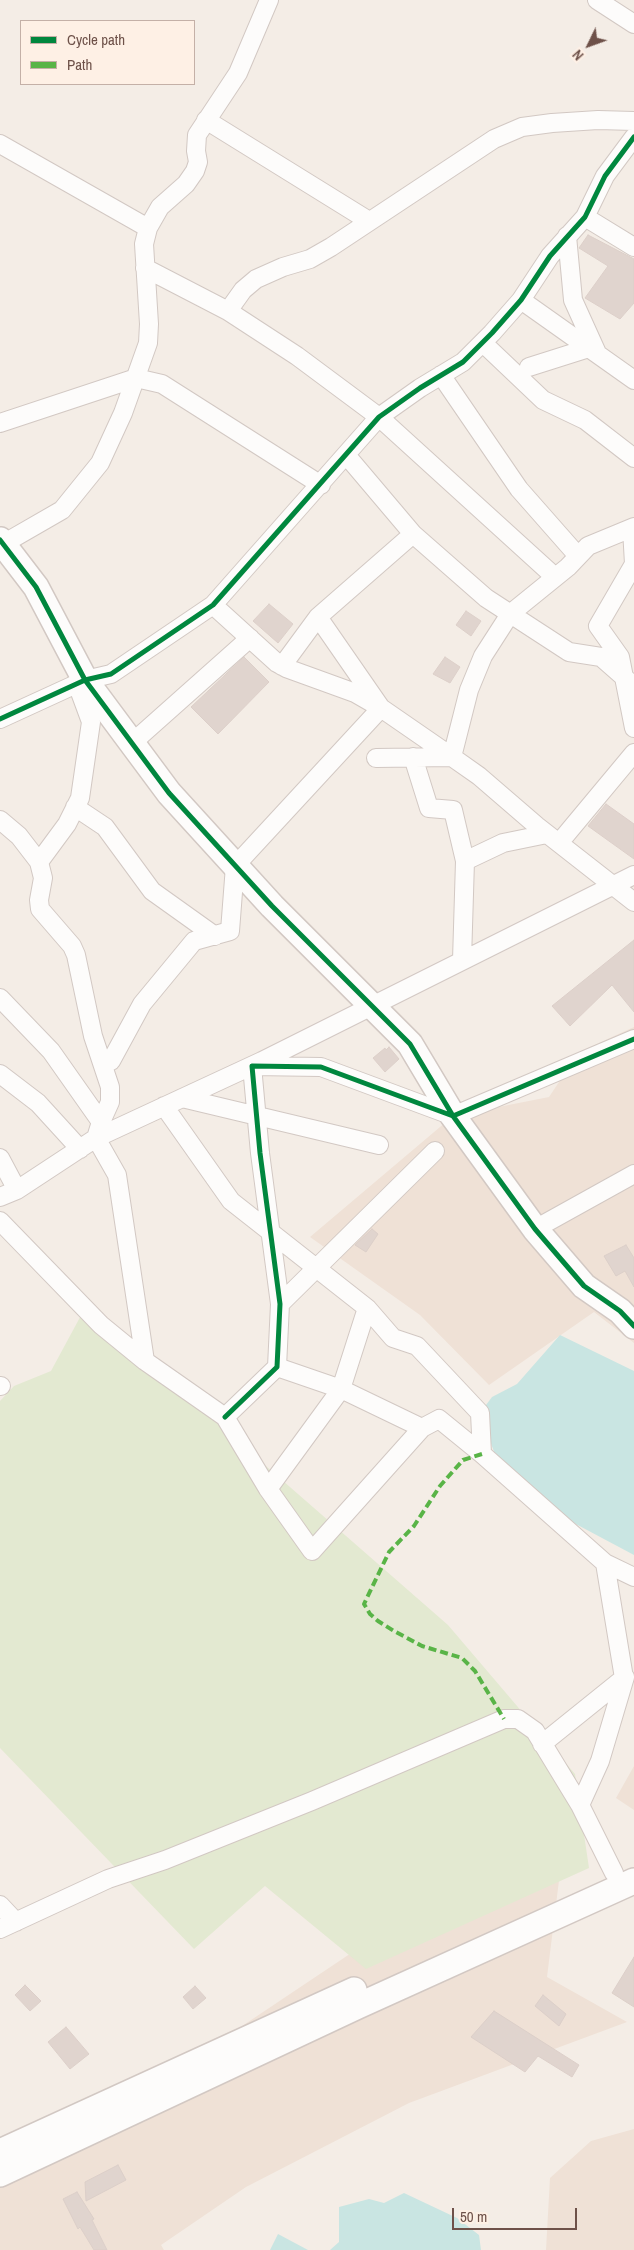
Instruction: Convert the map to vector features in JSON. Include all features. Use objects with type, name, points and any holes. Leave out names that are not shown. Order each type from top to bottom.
[{"type":"street","points":[[38,862],[67,824],[75,807],[81,789],[91,722],[81,682],[36,586],[2,542],[62,510],[100,463],[123,413],[148,343],[149,324],[144,244],[148,228],[160,207],[186,184],[195,171],[198,162],[196,151],[197,135],[238,73],[269,0]]},
{"type":"street","points":[[597,0],[634,24]]},
{"type":"street","points":[[206,120],[369,220]]},
{"type":"street","points":[[228,311],[243,290],[256,279],[283,267],[310,259],[494,140],[522,127],[598,120],[634,121]]},
{"type":"street","points":[[0,144],[148,228]]},
{"type":"street","points":[[0,719],[81,682],[110,674],[213,605],[347,456],[379,417],[463,362],[483,343],[521,300],[567,236],[585,217],[605,176],[632,145]]},
{"type":"street","points":[[585,217],[634,247]]},
{"type":"street","points":[[567,236],[573,300],[593,351]]},
{"type":"street","points":[[145,268],[228,311],[297,356],[379,417],[555,577]]},
{"type":"street","points":[[521,300],[634,380]]},
{"type":"street","points":[[483,343],[543,400],[584,420],[634,458]]},
{"type":"street","points":[[529,367],[593,351]]},
{"type":"street","points":[[441,375],[519,489],[578,556]]},
{"type":"street","points":[[0,423],[136,378],[162,384],[320,485]]},
{"type":"street","points":[[347,456],[413,534],[478,592],[569,652],[601,657],[629,681]]},
{"type":"street","points":[[452,757],[469,690],[483,656],[510,614],[555,577],[588,546],[633,528],[634,564],[598,626],[620,657],[629,681],[634,728]]},
{"type":"street","points":[[282,666],[318,617],[413,534]]},
{"type":"street","points":[[213,605],[282,666],[344,688],[381,708],[479,776],[553,839],[634,902]]},
{"type":"street","points":[[318,617],[381,708]]},
{"type":"street","points":[[132,743],[250,638]]},
{"type":"street","points":[[81,682],[132,743],[169,793],[235,866],[272,906],[410,1044],[454,1116],[535,1229],[584,1286],[629,1313]]},
{"type":"street","points":[[111,1062],[148,997],[194,942],[230,931],[235,866],[381,708]]},
{"type":"street","points":[[413,757],[429,808],[453,810],[465,861],[462,960]]},
{"type":"street","points":[[376,758],[452,757]]},
{"type":"street","points":[[465,861],[504,843],[553,839],[633,757]]},
{"type":"street","points":[[75,807],[105,827],[152,891],[214,936]]},
{"type":"street","points":[[0,820],[19,836],[38,862],[43,878],[39,900],[40,908],[72,946],[76,955],[93,1036],[110,1087],[110,1102],[99,1130],[80,1149],[16,1190],[0,1197]]},
{"type":"street","points":[[99,1130],[164,1106],[252,1066],[634,875]]},
{"type":"street","points":[[0,998],[51,1051],[99,1130],[117,1175],[145,1361]]},
{"type":"street","points":[[252,1066],[321,1067],[454,1116],[634,1039]]},
{"type":"street","points":[[225,1417],[277,1367],[280,1304],[256,1115],[252,1066]]},
{"type":"street","points":[[0,1074],[38,1102],[80,1149]]},
{"type":"street","points":[[182,1098],[379,1145]]},
{"type":"street","points":[[164,1106],[231,1202],[367,1308],[394,1338],[417,1346],[480,1413],[482,1454]]},
{"type":"street","points":[[280,1304],[435,1151]]},
{"type":"street","points":[[0,1158],[16,1190]]},
{"type":"street","points":[[535,1229],[634,1174]]},
{"type":"street","points":[[0,1221],[101,1325],[145,1361],[225,1417],[268,1489],[312,1551],[422,1428],[438,1419],[482,1454],[605,1563],[634,1577]]},
{"type":"street","points":[[268,1489],[341,1389],[367,1308]]},
{"type":"street","points":[[277,1367],[341,1389],[422,1428]]},
{"type":"street","points":[[580,1805],[600,1761],[629,1673],[605,1563]]},
{"type":"street","points":[[542,1744],[629,1673]]},
{"type":"street","points":[[0,1928],[108,1879],[164,1860],[303,1805],[504,1719],[518,1719],[535,1731],[580,1805],[629,1878]]},
{"type":"street","points":[[0,2152],[629,1878]]},
{"type":"street","points":[[0,2174],[629,1878]]},
{"type":"street","points":[[0,1906],[16,1922]]},
{"type":"shaded area","points":[[634,1027],[634,1343],[594,1312],[489,1385],[420,1315],[310,1237],[453,1116],[549,1097],[579,1052]]},
{"type":"shaded area","points":[[634,1766],[634,1810],[616,1798]]},
{"type":"shaded area","points":[[568,1808],[547,1977],[627,2022],[409,2103],[246,2187],[161,2245],[164,2250],[0,2250],[0,2188]]},
{"type":"shaded area","points":[[634,2129],[634,2250],[546,2250],[550,2178],[591,2141]]},
{"type":"green space","points":[[85,1308],[448,1625],[575,1774],[589,1868],[366,1969],[265,1886],[194,1949],[0,1748],[0,1401],[14,1386],[51,1371]]},
{"type":"water","points":[[560,1335],[634,1371],[634,1555],[540,1505],[501,1471],[480,1413],[492,1397],[517,1384]]},
{"type":"water","points":[[404,2193],[457,2218],[479,2235],[481,2250],[330,2250],[339,2242],[339,2207],[369,2199],[384,2203]]},
{"type":"water","points":[[278,2234],[308,2250],[270,2250]]},
{"type":"building","points":[[588,235],[634,259],[634,303],[620,319],[585,298],[608,266],[579,248]]},
{"type":"building","points":[[269,604],[293,624],[278,643],[253,621]]},
{"type":"building","points":[[466,611],[481,621],[471,636],[456,625]]},
{"type":"building","points":[[244,657],[269,682],[218,734],[191,707]]},
{"type":"building","points":[[445,657],[460,667],[450,683],[433,674]]},
{"type":"building","points":[[606,804],[634,824],[634,859],[588,826]]},
{"type":"building","points":[[634,940],[634,1012],[612,985],[570,1026],[552,1006]]},
{"type":"building","points":[[389,1047],[399,1059],[385,1072],[373,1058]]},
{"type":"building","points":[[372,1229],[378,1234],[366,1252],[355,1245]]},
{"type":"building","points":[[626,1245],[634,1258],[634,1287],[625,1271],[616,1276],[604,1256]]},
{"type":"building","points":[[634,1957],[634,2007],[612,1993]]},
{"type":"building","points":[[25,1985],[41,2001],[30,2011],[15,1995]]},
{"type":"building","points":[[195,1986],[206,1998],[193,2009],[183,1997]]},
{"type":"building","points":[[543,1995],[566,2014],[559,2026],[535,2006]]},
{"type":"building","points":[[494,2011],[579,2065],[572,2077],[538,2056],[525,2072],[471,2037]]},
{"type":"building","points":[[66,2027],[89,2054],[70,2069],[48,2042]]},
{"type":"building","points":[[118,2165],[126,2180],[86,2201],[85,2182]]},
{"type":"building","points":[[77,2192],[94,2219],[92,2220],[107,2250],[94,2250],[80,2227],[78,2229],[63,2199]]},
{"type":"marked path","points":[[482,1454],[463,1460],[440,1486],[414,1526],[389,1552],[364,1604],[370,1614],[394,1631],[422,1646],[462,1658],[475,1671],[504,1719]]},
{"type":"cycle path","points":[[0,719],[85,680],[111,674],[213,605],[379,417],[420,388],[463,362],[492,333],[521,300],[550,256],[585,217],[605,176],[634,137]]},
{"type":"cycle path","points":[[0,540],[36,587],[85,680],[169,793],[272,906],[410,1044],[453,1116],[535,1229],[584,1286],[620,1311],[634,1326]]},
{"type":"cycle path","points":[[225,1417],[277,1367],[280,1304],[260,1153],[252,1066],[321,1067],[453,1116],[634,1039]]}]
